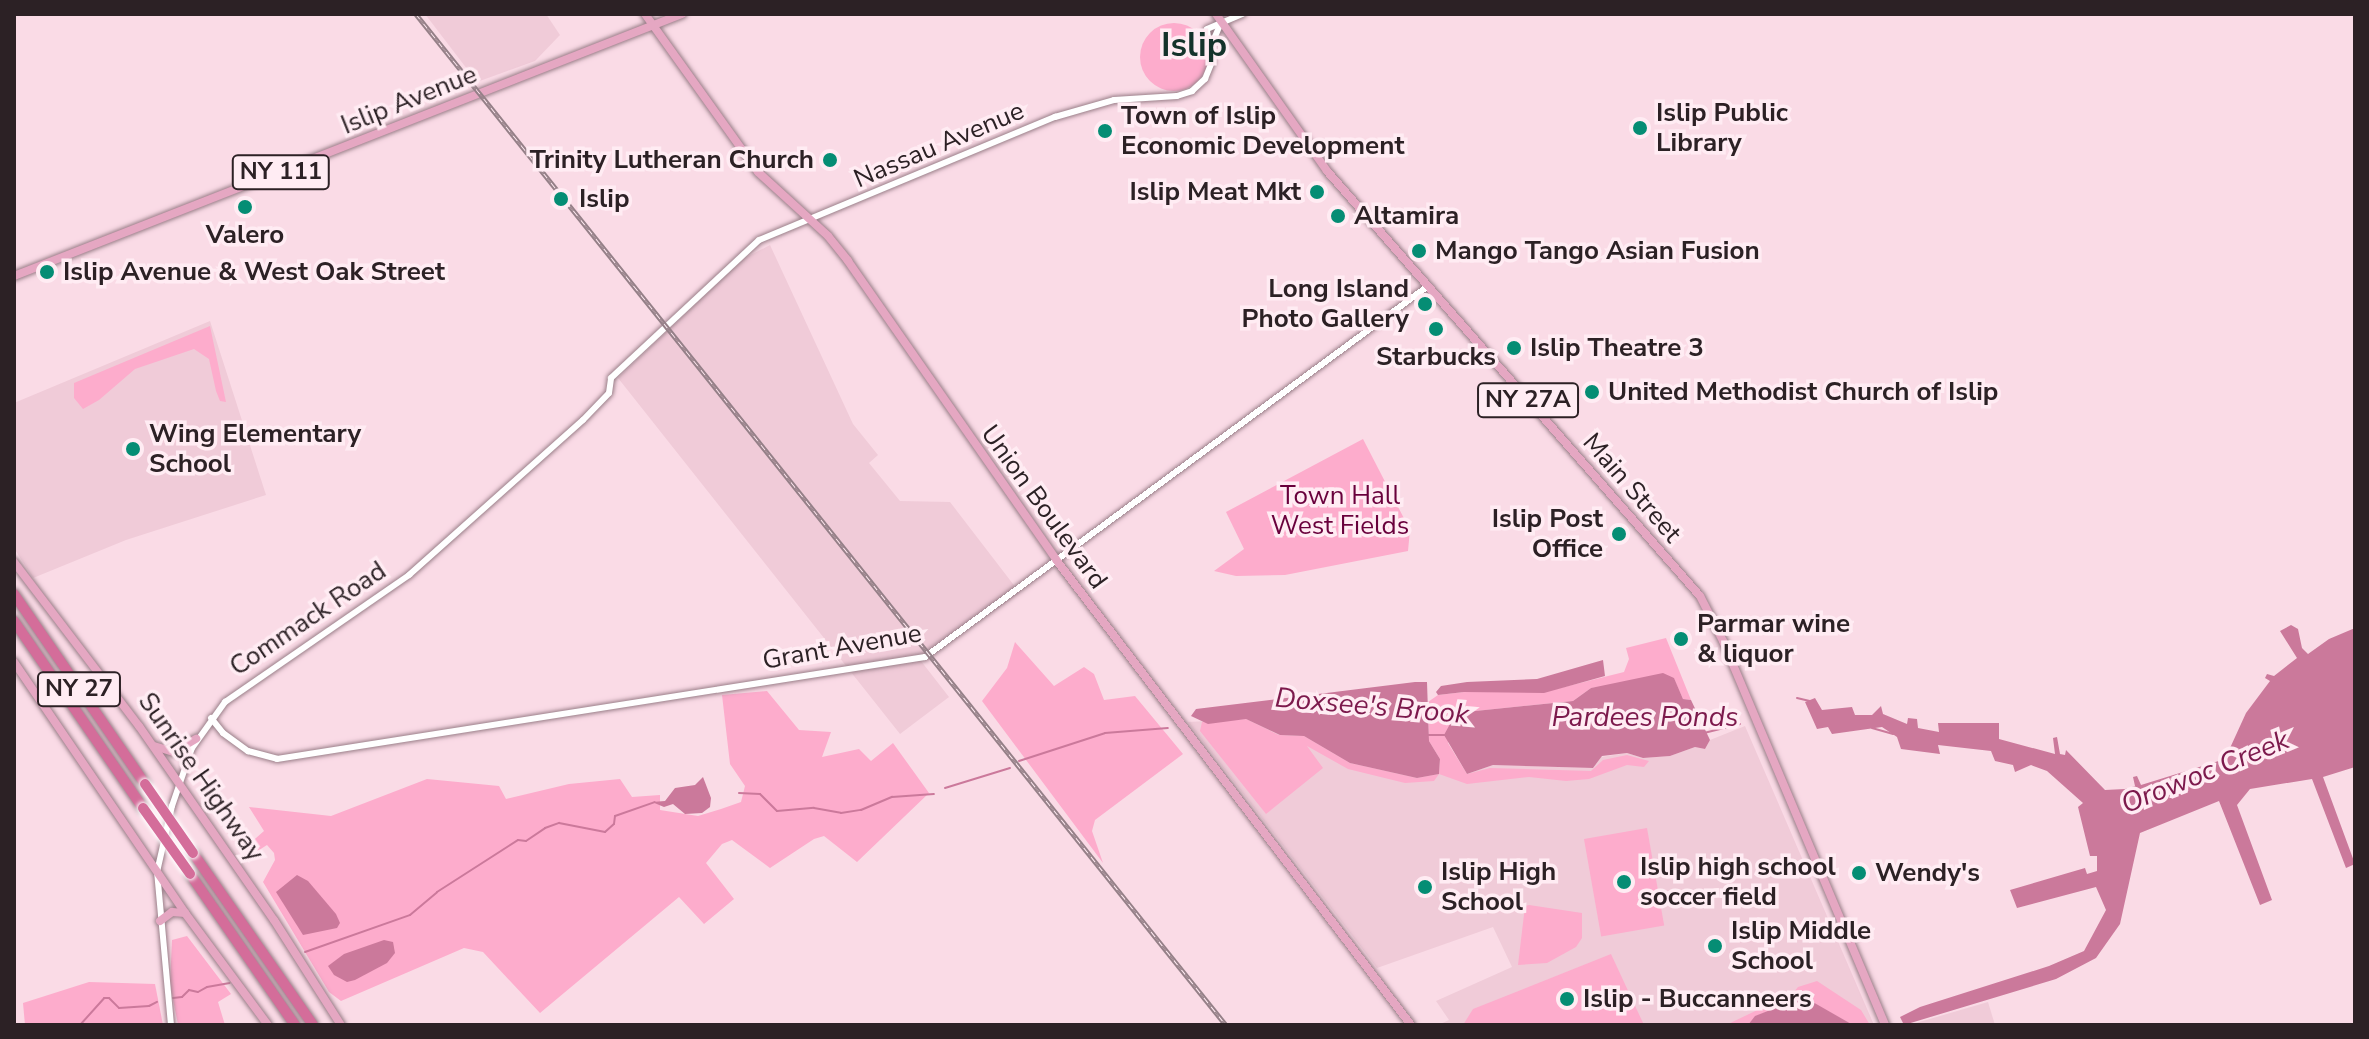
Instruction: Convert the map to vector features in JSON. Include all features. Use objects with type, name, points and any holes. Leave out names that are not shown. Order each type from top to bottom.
[{"type":"highway","name":"Sunrise Highway","points":[[14,594],[313,1025]]},
{"type":"highway","name":"NY 27","points":[[14,621],[295,1025]]},
{"type":"main road","name":"Union Boulevard","points":[[645,14],[758,172],[848,261],[1057,561],[1411,1025]]},
{"type":"main road","name":"Islip Avenue","points":[[15,276],[573,60],[682,14]]},
{"type":"main road","name":"Main Street","points":[[1216,14],[1327,171],[1700,596],[1723,641],[1883,1021]]},
{"type":"main road","name":"Sunrise Highway","points":[[14,562],[153,746],[274,920],[341,1025]]},
{"type":"main road","points":[[14,662],[185,913],[268,1025]]},
{"type":"main road","points":[[153,746],[171,752],[196,739]]},
{"type":"main road","points":[[160,921],[172,912],[185,913]]},
{"type":"street","points":[[1222,25],[1243,14]]},
{"type":"street","name":"Nassau Avenue","points":[[657,337],[759,240],[1055,117],[1114,100],[1177,96],[1192,91],[1209,71],[1211,46],[1222,25]]},
{"type":"street","name":"Grant Avenue","points":[[211,718],[223,733],[252,754],[282,759],[925,657],[1428,286]]},
{"type":"street","name":"Commack Road","points":[[171,1025],[157,872],[179,783],[196,739],[211,718],[245,685],[409,575],[583,420],[609,393],[611,378],[657,337]]},
{"type":"shaded area","points":[[425,14],[546,14],[560,35],[535,61],[477,82]]},
{"type":"shaded area","points":[[770,245],[853,424],[878,455],[869,463],[900,501],[950,502],[1020,593],[921,661],[949,697],[900,734],[618,378],[743,259]]},
{"type":"shaded area","name":"Wing Elementary School","points":[[210,321],[266,495],[126,540],[33,578],[14,548],[14,403]]},
{"type":"shaded area","points":[[1246,719],[1439,774],[1467,774],[1493,765],[1593,768],[1601,757],[1627,753],[1643,758],[1670,756],[1695,747],[1705,749],[1710,740],[1745,726],[1874,1025],[1438,1025],[1449,1020],[1436,1001],[1512,967],[1493,927],[1377,968],[1188,722]]},
{"type":"shaded area","points":[[1988,1002],[1995,1025],[1909,1025]]},
{"type":"green space","points":[[1181,23],[1202,38],[1208,57],[1206,70],[1198,81],[1181,91],[1167,91],[1150,81],[1142,70],[1140,50],[1150,33],[1161,25]]},
{"type":"green space","points":[[210,326],[226,402],[220,401],[216,391],[209,359],[194,349],[135,369],[99,400],[83,409],[74,398],[74,383]]},
{"type":"green space","name":"Town Hall West Fields","points":[[1363,439],[1410,530],[1408,551],[1285,575],[1236,576],[1214,571],[1244,549],[1226,512]]},
{"type":"green space","points":[[1666,638],[1691,700],[1683,699],[1674,679],[1591,688],[1573,701],[1456,713],[1448,743],[1467,774],[1490,768],[1591,771],[1603,760],[1627,755],[1649,761],[1644,767],[1627,765],[1589,779],[1566,781],[1529,777],[1467,784],[1439,774],[1440,759],[1429,741],[1428,702],[1438,695],[1544,692],[1624,672],[1629,659],[1626,648]]},
{"type":"green space","points":[[1015,642],[1054,686],[1084,667],[1094,674],[1104,700],[1135,696],[1183,754],[1095,820],[1092,831],[1103,863],[982,701],[1007,668]]},
{"type":"green space","points":[[767,691],[799,730],[831,732],[822,757],[859,749],[871,761],[893,743],[929,793],[857,862],[824,836],[814,839],[770,868],[732,840],[722,844],[706,863],[734,899],[704,924],[679,897],[540,1013],[483,952],[464,948],[341,1001],[329,992],[263,882],[275,860],[274,853],[267,845],[253,854],[247,846],[264,831],[249,807],[331,816],[427,779],[499,786],[506,799],[569,784],[620,779],[632,797],[660,795],[660,810],[698,816],[741,802],[745,786],[730,764],[722,695]]},
{"type":"green space","points":[[1246,719],[1279,735],[1304,736],[1350,763],[1417,778],[1439,774],[1434,781],[1405,783],[1348,769],[1307,746],[1323,768],[1266,814],[1200,731],[1202,722]]},
{"type":"green space","name":"Islip high school soccer field","points":[[1647,828],[1664,925],[1601,937],[1584,839]]},
{"type":"green space","points":[[1525,906],[1582,913],[1582,938],[1576,947],[1547,963],[1518,965]]},
{"type":"green space","points":[[187,936],[231,994],[218,1002],[225,1025],[178,1025],[170,984],[172,940]]},
{"type":"green space","points":[[1611,954],[1644,1025],[1463,1025],[1473,1009]]},
{"type":"green space","points":[[1817,981],[1861,1010],[1870,1025],[1853,1025],[1804,998],[1756,1016],[1748,1025],[1726,1025],[1793,993],[1798,987]]},
{"type":"green space","points":[[89,982],[155,984],[163,1025],[25,1025],[23,1003]]},
{"type":"water","name":"Orowoc Creek","points":[[2291,625],[2298,629],[2302,648],[2308,654],[2329,639],[2355,628],[2355,767],[2323,777],[2355,864],[2346,868],[2312,779],[2250,789],[2237,805],[2272,900],[2260,905],[2219,801],[2140,833],[2120,924],[2096,958],[2056,979],[1904,1025],[1900,1017],[1920,1007],[2049,966],[2084,951],[2106,910],[2096,887],[2017,908],[2010,890],[2085,868],[2087,874],[2097,871],[2097,856],[2090,856],[2078,807],[2083,803],[2047,771],[2031,765],[2015,772],[2013,765],[1995,761],[1991,751],[1938,745],[1940,754],[1901,749],[1897,737],[1882,727],[1832,734],[1828,727],[1817,729],[1805,702],[1815,698],[1822,710],[1852,707],[1855,715],[1872,715],[1881,706],[1883,714],[1907,724],[1908,718],[1917,719],[1918,728],[1939,732],[1938,723],[1999,723],[1999,739],[2055,754],[2053,738],[2057,737],[2060,754],[2065,755],[2066,750],[2105,790],[2125,789],[2135,786],[2133,777],[2137,776],[2141,785],[2225,759],[2246,713],[2270,681],[2265,678],[2267,674],[2274,676],[2297,658],[2280,631]]},
{"type":"water","name":"Pardees Ponds","points":[[1603,660],[1605,676],[1544,693],[1464,692],[1438,695],[1436,692],[1441,686],[1467,682],[1537,679]]},
{"type":"water","name":"Pardees Ponds","points":[[1663,673],[1674,678],[1683,699],[1691,700],[1710,740],[1705,749],[1695,747],[1670,756],[1643,758],[1627,753],[1602,756],[1593,768],[1493,765],[1467,774],[1444,735],[1456,713],[1573,701],[1591,688]]},
{"type":"water","points":[[1427,682],[1429,741],[1440,759],[1439,774],[1417,778],[1350,763],[1304,736],[1280,735],[1246,719],[1208,724],[1191,716],[1196,709]]},
{"type":"water","points":[[703,777],[711,798],[710,807],[702,813],[685,814],[673,804],[664,807],[652,802],[665,801],[675,788],[695,785]]},
{"type":"water","points":[[297,875],[308,881],[336,914],[340,923],[337,928],[303,935],[276,892]]},
{"type":"water","points":[[384,940],[393,942],[395,953],[387,963],[355,980],[347,982],[334,975],[328,966],[344,954]]},
{"type":"water","points":[[1804,997],[1853,1025],[1748,1025],[1755,1016]]},
{"type":"waterway","name":"Doxsee's Brook","points":[[1797,698],[1810,701]]},
{"type":"waterway","name":"Doxsee's Brook","points":[[1704,733],[1740,724]]},
{"type":"waterway","name":"Doxsee's Brook","points":[[1019,761],[1105,733],[1168,728]]},
{"type":"waterway","points":[[1872,728],[1893,734]]},
{"type":"waterway","name":"Doxsee's Brook","points":[[1428,735],[1446,735]]},
{"type":"waterway","name":"Doxsee's Brook","points":[[945,788],[1010,768]]},
{"type":"waterway","name":"Doxsee's Brook","points":[[739,793],[760,794],[777,811],[814,808],[841,813],[861,810],[892,797],[934,794]]},
{"type":"waterway","name":"Doxsee's Brook","points":[[305,952],[410,915],[437,892],[518,840],[526,841],[545,828],[559,823],[605,832],[614,824],[615,816],[655,802]]},
{"type":"waterway","name":"Doxsee's Brook","points":[[173,998],[182,997],[189,990],[198,992],[230,983]]},
{"type":"waterway","name":"Doxsee's Brook","points":[[80,1025],[104,998],[109,998],[119,1008],[149,1006],[157,1002]]},
{"type":"railway","points":[[416,14],[1226,1025]]},
{"type":"place","name":"Islip Public Library","points":[[1640,128]]},
{"type":"place","name":"Town of Islip Economic Development","points":[[1105,131]]},
{"type":"place","name":"Trinity Lutheran Church","points":[[830,160]]},
{"type":"place","name":"Islip Meat Mkt","points":[[1317,192]]},
{"type":"place","name":"Islip","points":[[561,199]]},
{"type":"place","name":"Valero","points":[[245,207]]},
{"type":"place","name":"Altamira","points":[[1338,216]]},
{"type":"place","name":"Mango Tango Asian Fusion","points":[[1419,251]]},
{"type":"place","name":"Islip Avenue & West Oak Street","points":[[47,272]]},
{"type":"place","name":"Long Island Photo Gallery","points":[[1425,304]]},
{"type":"place","name":"Starbucks","points":[[1436,329]]},
{"type":"place","name":"Islip Theatre 3","points":[[1514,348]]},
{"type":"place","name":"United Methodist Church of Islip","points":[[1592,392]]},
{"type":"place","name":"Wing Elementary School","points":[[133,449]]},
{"type":"place","name":"Islip Post Office","points":[[1619,534]]},
{"type":"place","name":"Parmar wine & liquor","points":[[1681,639]]},
{"type":"place","name":"Wendy's","points":[[1859,873]]},
{"type":"place","name":"Islip high school soccer field","points":[[1624,882]]},
{"type":"place","name":"Islip High School","points":[[1425,887]]},
{"type":"place","name":"Islip Middle School","points":[[1715,946]]},
{"type":"place","name":"Islip - Buccanneers","points":[[1567,999]]},
{"type":"district","name":"Islip","points":[[1194,46]]}]
